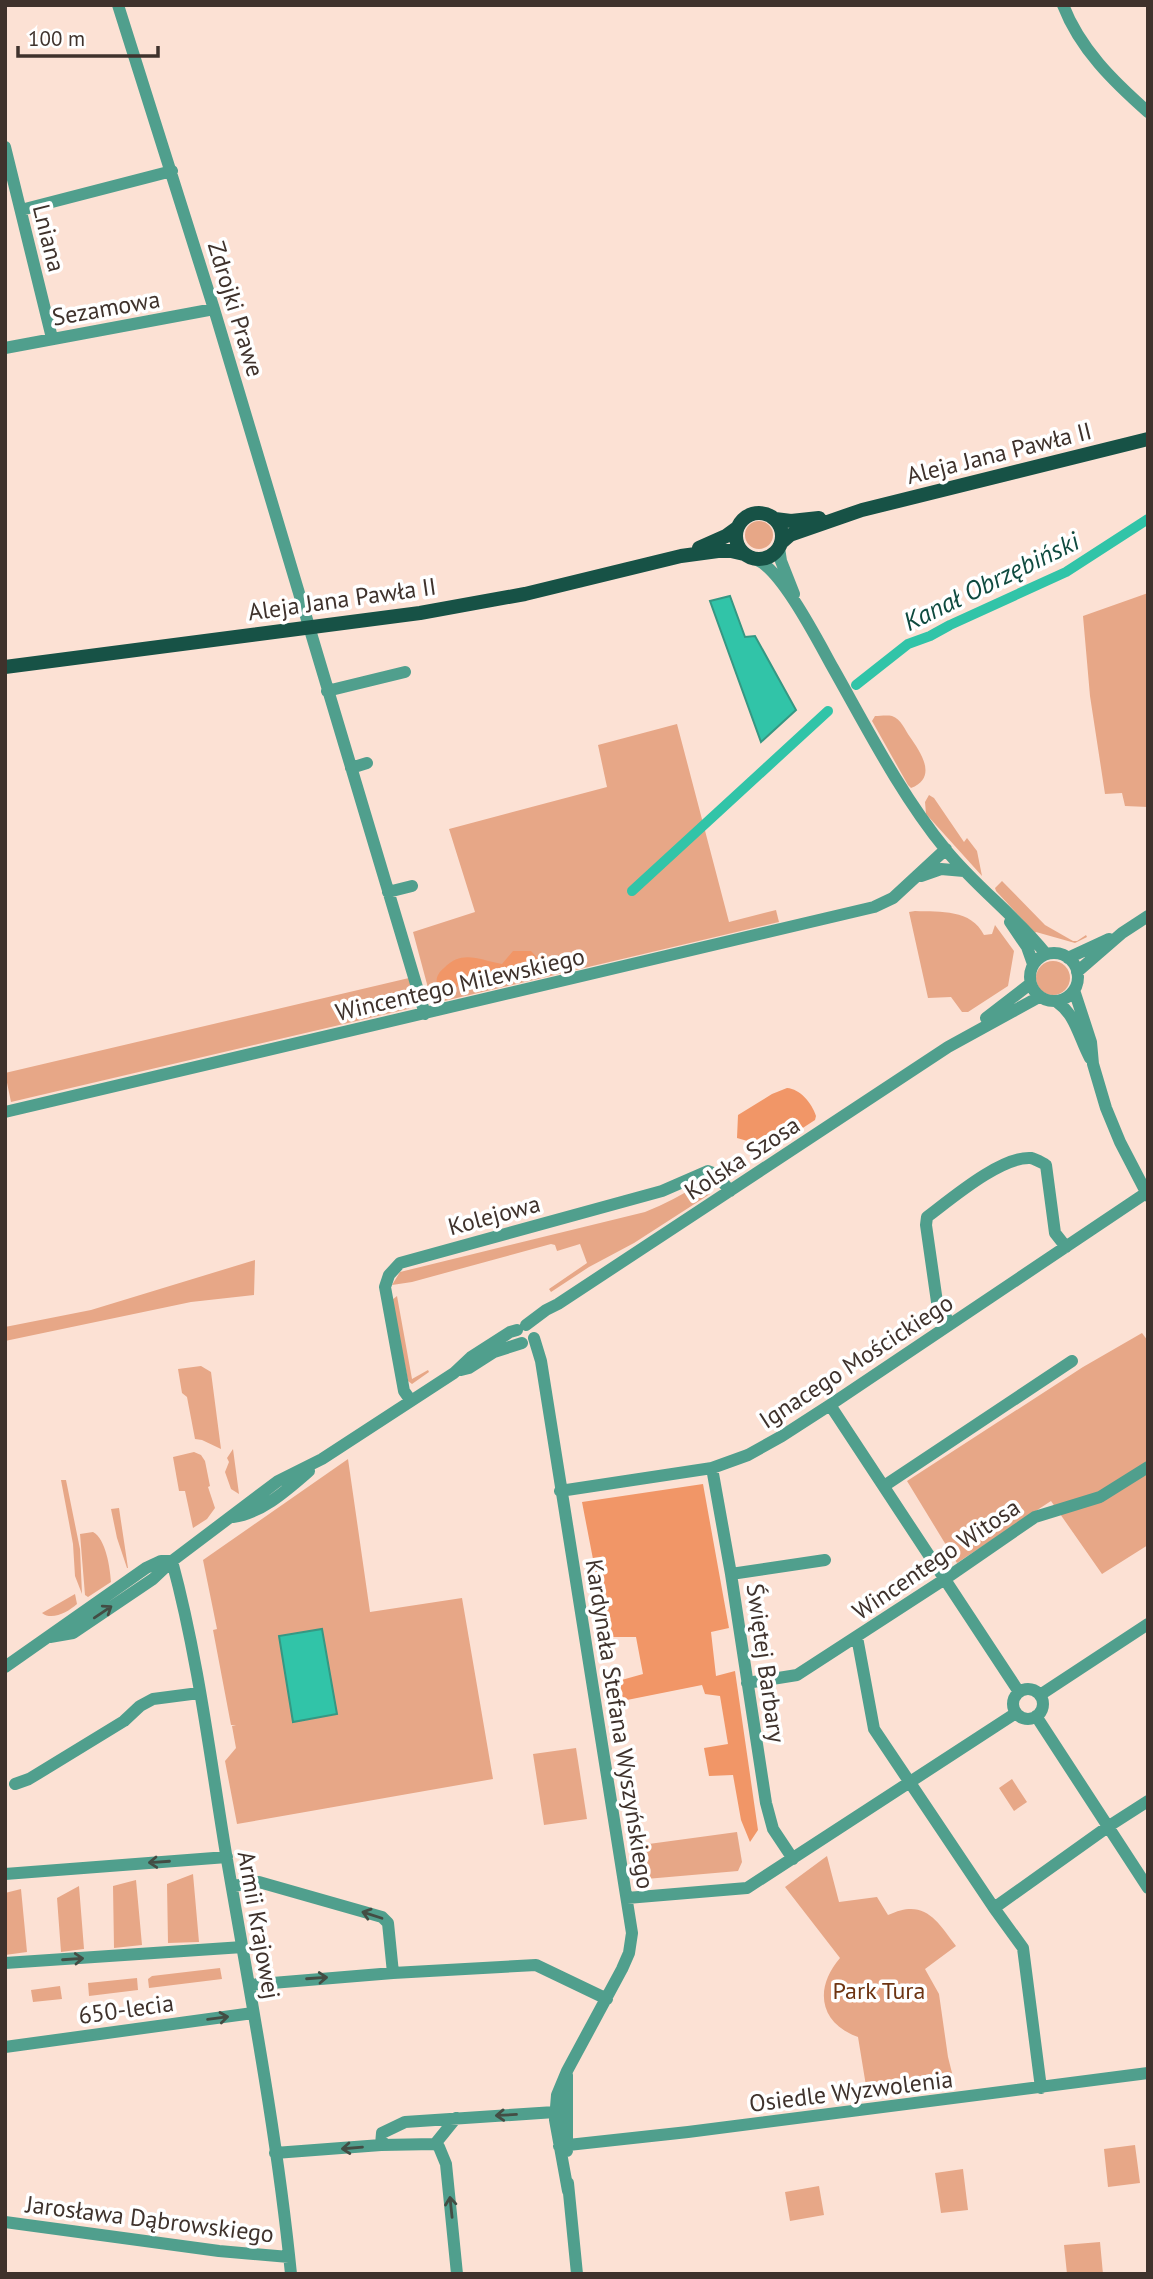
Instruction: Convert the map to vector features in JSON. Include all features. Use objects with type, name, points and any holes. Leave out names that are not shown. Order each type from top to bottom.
[{"type":"main road","name":"Aleja Jana Pawła II","points":[[775,519],[791,521],[862,510],[1148,439]]},
{"type":"main road","name":"Aleja Jana Pawła II","points":[[781,545],[790,535],[862,510]]},
{"type":"main road","points":[[753,513],[768,514],[775,519],[782,530],[781,545],[770,557],[751,557],[736,542],[737,528],[746,516],[753,513]]},
{"type":"main road","name":"Aleja Jana Pawła II","points":[[681,556],[726,536],[737,528]]},
{"type":"main road","name":"Aleja Jana Pawła II","points":[[5,667],[469,605],[681,556],[731,551],[751,557]]},
{"type":"street","name":"Zdrojki Prawe","points":[[118,5],[214,309],[425,1014]]},
{"type":"street","points":[[1063,5],[1083,45],[1114,82],[1148,112]]},
{"type":"street","name":"Lniana","points":[[5,147],[52,338]]},
{"type":"street","points":[[21,210],[172,171]]},
{"type":"street","name":"Sezamowa","points":[[5,348],[214,309]]},
{"type":"street","points":[[781,545],[783,568],[804,617]]},
{"type":"street","points":[[751,557],[768,566],[804,617],[906,795],[946,849],[964,871],[1003,910],[1018,921],[1046,954]]},
{"type":"street","points":[[327,691],[405,672]]},
{"type":"street","points":[[351,768],[367,763]]},
{"type":"street","name":"Wincentego Milewskiego","points":[[5,1112],[874,907],[893,898],[946,849]]},
{"type":"street","name":"Wincentego Milewskiego","points":[[917,878],[941,869],[964,871]]},
{"type":"street","points":[[388,892],[412,886]]},
{"type":"street","points":[[1003,910],[1027,947],[1033,964]]},
{"type":"street","points":[[1077,972],[1122,933],[1148,916]]},
{"type":"street","points":[[1068,958],[1122,933]]},
{"type":"street","points":[[1046,954],[1058,954],[1068,958],[1077,972],[1078,981],[1074,990],[1067,998],[1057,1002],[1047,1001],[1039,996],[1030,984],[1033,964],[1046,954]]},
{"type":"street","name":"Kolska Szosa","points":[[50,1637],[73,1633],[153,1579],[278,1481],[322,1459],[454,1373],[471,1357],[510,1332],[527,1335],[558,1304],[948,1047],[1030,984]]},
{"type":"street","points":[[1074,990],[1091,1042],[1093,1064]]},
{"type":"street","name":"Kolska Szosa","points":[[948,1047],[1039,996]]},
{"type":"street","points":[[1057,1002],[1075,1022],[1093,1064],[1112,1123],[1147,1195]]},
{"type":"street","points":[[950,1324],[937,1301],[926,1225],[928,1217],[964,1189],[1004,1164],[1032,1158],[1046,1165],[1055,1233],[1066,1247]]},
{"type":"street","name":"Kolejowa","points":[[411,1401],[404,1391],[385,1287],[391,1270],[400,1263],[662,1191],[708,1171],[716,1174],[730,1191]]},
{"type":"street","name":"Ignacego Mościckiego","points":[[560,1492],[712,1468],[748,1455],[830,1405],[1147,1195]]},
{"type":"street","name":"Kardynała Stefana Wyszyńskiego","points":[[527,1335],[539,1349],[632,1933],[629,1953],[557,2095],[555,2112],[562,2145],[578,2274]]},
{"type":"street","points":[[884,1486],[1072,1361]]},
{"type":"street","points":[[830,1405],[1019,1692]]},
{"type":"street","name":"Wincentego Witosa","points":[[747,1683],[797,1675],[1035,1517],[1100,1497],[1148,1467]]},
{"type":"street","name":"Świętej Barbary","points":[[712,1468],[766,1803],[774,1829],[793,1858]]},
{"type":"street","points":[[153,1579],[169,1577],[178,1584],[180,1570],[196,1545]]},
{"type":"street","points":[[731,1574],[825,1560]]},
{"type":"street","name":"Kolska Szosa","points":[[5,1667],[146,1567],[161,1561],[172,1562]]},
{"type":"street","name":"Armii Krajowej","points":[[172,1562],[199,1693],[233,1886],[291,2274]]},
{"type":"street","points":[[1040,1695],[1146,1630]]},
{"type":"street","points":[[857,1637],[874,1729],[1023,1948],[1041,2088]]},
{"type":"street","points":[[1030,1689],[1040,1695],[1042,1706],[1036,1716],[1026,1718],[1016,1713],[1013,1702],[1019,1692],[1030,1689]]},
{"type":"street","points":[[15,1784],[29,1779],[153,1699],[199,1693]]},
{"type":"street","points":[[627,1898],[747,1888],[1016,1713]]},
{"type":"street","points":[[1036,1716],[1148,1888]]},
{"type":"street","points":[[994,1908],[1148,1801]]},
{"type":"street","points":[[5,1874],[227,1857]]},
{"type":"street","points":[[233,1886],[259,1882],[382,1917],[387,1923],[393,1972]]},
{"type":"street","name":"650-lecia","points":[[5,1963],[243,1947]]},
{"type":"street","points":[[249,1985],[393,1972],[536,1965],[607,1998]]},
{"type":"street","name":"650-lecia","points":[[5,2047],[253,2013]]},
{"type":"street","name":"Kardynała Stefana Wyszyńskiego","points":[[562,2145],[567,2071]]},
{"type":"street","name":"Osiedle Wyzwolenia","points":[[562,2145],[698,2131],[1148,2073]]},
{"type":"street","points":[[380,2145],[382,2133],[405,2122],[555,2112]]},
{"type":"street","points":[[435,2144],[456,2118]]},
{"type":"street","points":[[275,2153],[435,2144],[446,2164],[457,2274]]},
{"type":"street","name":"Jarosława Dąbrowskiego","points":[[5,2222],[219,2251],[289,2257]]},
{"type":"green space","points":[[759,521],[769,525],[773,535],[769,545],[759,549],[749,545],[745,535],[749,525]]},
{"type":"green space","points":[[1148,593],[1148,807],[1125,806],[1122,793],[1105,794],[1090,696],[1083,616]]},
{"type":"green space","points":[[875,716],[892,716],[898,720],[919,750],[925,764],[924,778],[911,788],[872,721]]},
{"type":"green space","points":[[677,724],[729,922],[776,910],[779,922],[444,1001],[431,999],[413,932],[475,912],[449,829],[607,787],[598,745]]},
{"type":"green space","points":[[929,795],[934,798],[964,842],[967,838],[977,851],[982,876],[926,814],[925,802]]},
{"type":"green space","points":[[1002,881],[1045,925],[1073,941],[1086,935],[1087,937],[1075,943],[1035,933],[996,891],[995,888]]},
{"type":"green space","points":[[909,912],[945,912],[963,916],[971,920],[984,935],[992,934],[995,925],[1014,951],[1008,986],[968,1012],[962,1012],[951,997],[928,998]]},
{"type":"green space","points":[[1053,961],[1065,966],[1070,978],[1065,990],[1053,995],[1041,990],[1036,978],[1041,966]]},
{"type":"green space","points":[[409,978],[415,1004],[408,1009],[11,1102],[5,1073]]},
{"type":"green space","points":[[702,1183],[711,1186],[710,1194],[551,1292],[549,1289],[587,1263],[580,1244],[557,1251],[555,1245],[551,1244],[392,1285],[400,1272],[645,1212]]},
{"type":"green space","points":[[255,1260],[254,1295],[191,1302],[5,1341],[5,1327],[91,1310]]},
{"type":"green space","points":[[397,1296],[412,1379],[428,1370],[429,1372],[412,1384],[408,1381],[392,1300]]},
{"type":"green space","points":[[1142,1333],[1148,1341],[1148,1545],[1102,1574],[1051,1501],[957,1563],[907,1481],[1083,1367]]},
{"type":"green space","points":[[201,1366],[211,1372],[221,1449],[195,1439],[187,1397],[182,1393],[178,1369]]},
{"type":"green space","points":[[233,1449],[239,1494],[231,1489],[225,1472],[229,1462],[227,1458]]},
{"type":"green space","points":[[194,1452],[201,1455],[205,1461],[210,1486],[208,1487],[215,1508],[207,1519],[193,1528],[185,1491],[179,1491],[173,1457]]},
{"type":"green space","points":[[348,1459],[370,1612],[462,1598],[493,1779],[237,1824],[225,1761],[236,1748],[232,1726],[236,1725],[231,1725],[213,1630],[217,1629],[203,1560]]},
{"type":"green space","points":[[61,1480],[66,1480],[80,1549],[82,1594],[75,1576],[73,1544]]},
{"type":"green space","points":[[119,1508],[128,1568],[117,1538],[111,1509]]},
{"type":"green space","points":[[93,1532],[104,1547],[111,1582],[88,1597],[85,1595],[80,1534]]},
{"type":"green space","points":[[75,1594],[77,1604],[69,1610],[55,1616],[42,1613]]},
{"type":"green space","points":[[576,1748],[587,1819],[544,1825],[533,1754]]},
{"type":"green space","points":[[1012,1779],[1027,1802],[1014,1811],[999,1788]]},
{"type":"green space","points":[[737,1832],[742,1862],[738,1871],[646,1879],[638,1873],[634,1846]]},
{"type":"green space","name":"Park Tura","points":[[827,1856],[839,1902],[877,1897],[888,1915],[900,1910],[920,1910],[942,1927],[956,1946],[925,1969],[939,1994],[954,2081],[867,2092],[858,2037],[835,2023],[825,2004],[826,1981],[840,1958],[785,1887]]},
{"type":"green space","points":[[193,1874],[199,1942],[168,1943],[167,1884]]},
{"type":"green space","points":[[136,1880],[142,1945],[114,1948],[113,1886]]},
{"type":"green space","points":[[79,1886],[84,1949],[61,1952],[57,1898]]},
{"type":"green space","points":[[21,1889],[27,1952],[5,1955],[5,1893]]},
{"type":"green space","points":[[220,1968],[222,1979],[149,1988],[148,1979],[152,1976]]},
{"type":"green space","points":[[137,1978],[138,1990],[89,1996],[88,1983]]},
{"type":"green space","points":[[60,1986],[62,1999],[33,2002],[31,1990]]},
{"type":"green space","points":[[1135,2145],[1140,2183],[1108,2187],[1104,2149]]},
{"type":"green space","points":[[963,2169],[968,2210],[941,2213],[935,2173]]},
{"type":"green space","points":[[819,2186],[824,2215],[790,2221],[785,2192]]},
{"type":"green space","points":[[1100,2242],[1103,2274],[1067,2274],[1064,2245]]},
{"type":"shaded area","points":[[513,951],[531,951],[542,963],[505,977],[469,981],[451,991],[438,988],[437,979],[440,972],[451,962],[472,957],[502,964]]},
{"type":"shaded area","points":[[787,1088],[805,1098],[814,1111],[815,1120],[772,1148],[737,1138],[738,1115]]},
{"type":"shaded area","points":[[703,1484],[729,1628],[711,1632],[716,1676],[735,1671],[758,1830],[750,1842],[741,1820],[733,1775],[709,1776],[704,1748],[728,1744],[720,1696],[705,1694],[702,1685],[622,1701],[618,1681],[643,1674],[636,1637],[608,1637],[582,1502]]},
{"type":"water","points":[[730,596],[745,637],[755,636],[796,710],[761,742],[710,601]]},
{"type":"water","points":[[322,1629],[337,1714],[293,1722],[279,1636]]},
{"type":"waterway","name":"Kanał Obrzębiński","points":[[856,685],[908,644],[1066,572],[1148,519]]},
{"type":"waterway","name":"Kanał Obrzębiński","points":[[632,891],[828,711]]}]
